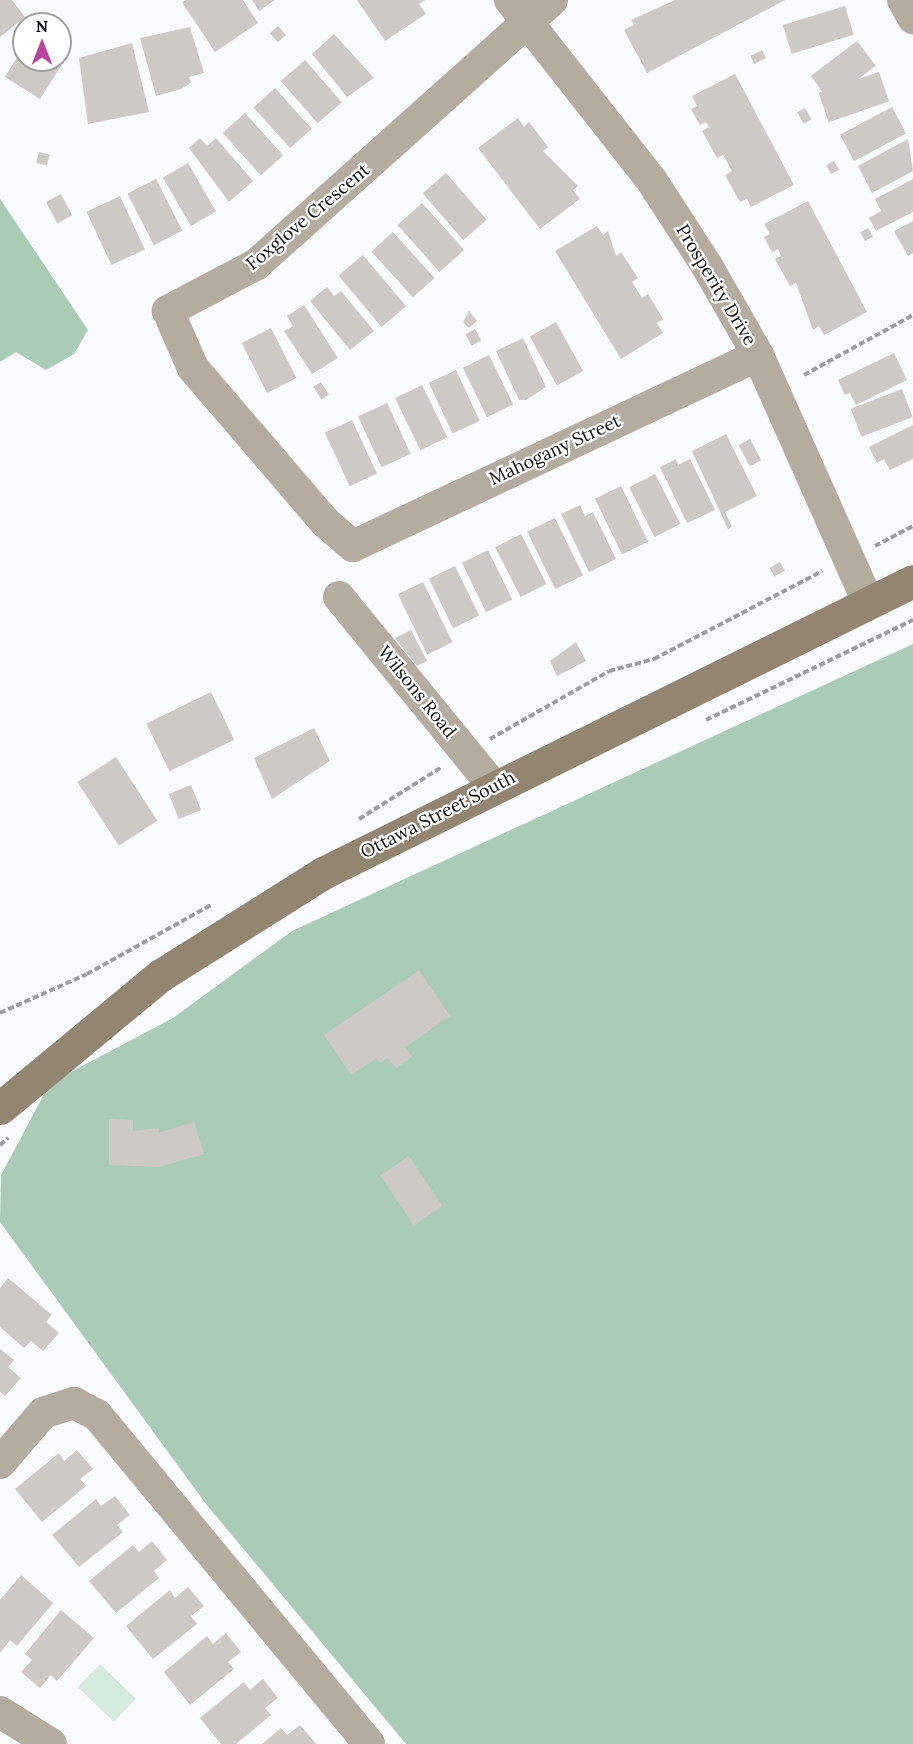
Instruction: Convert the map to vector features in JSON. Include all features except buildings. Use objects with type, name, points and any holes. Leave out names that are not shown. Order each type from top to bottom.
[{"type":"main road","name":"Ottawa Street South","points":[[5,1122],[71,1044],[221,935],[323,873],[913,580]]},
{"type":"street","name":"Prosperity Drive","points":[[510,0],[652,181],[758,355],[868,602]]},
{"type":"street","name":"Foxglove Crescent","points":[[353,546],[325,522],[193,368],[168,311],[257,264],[530,24],[552,0]]},
{"type":"street","points":[[903,0],[913,18]]},
{"type":"street","name":"Mahogany Street","points":[[353,546],[758,355]]},
{"type":"street","name":"Wilsons Road","points":[[339,597],[494,787]]},
{"type":"street","points":[[0,1463],[43,1413],[74,1403],[97,1415],[369,1744]]},
{"type":"street","points":[[0,1712],[51,1744]]},
{"type":"path","points":[[804,375],[913,315]]},
{"type":"path","points":[[876,545],[913,526]]},
{"type":"path","points":[[354,822],[466,752],[609,671],[663,654],[830,568]]},
{"type":"path","points":[[701,722],[913,620]]},
{"type":"path","points":[[0,1013],[87,974],[221,900]]},
{"type":"path","points":[[0,1145],[5,1122]]},
{"type":"green space","points":[[0,199],[88,330],[74,354],[46,370],[16,352],[0,362]]},
{"type":"green space","points":[[913,644],[913,1744],[406,1744],[206,1504],[0,1222],[1,1175],[50,1083],[173,1018],[292,931]]},
{"type":"green space","points":[[100,1664],[136,1699],[114,1722],[78,1687]]}]
